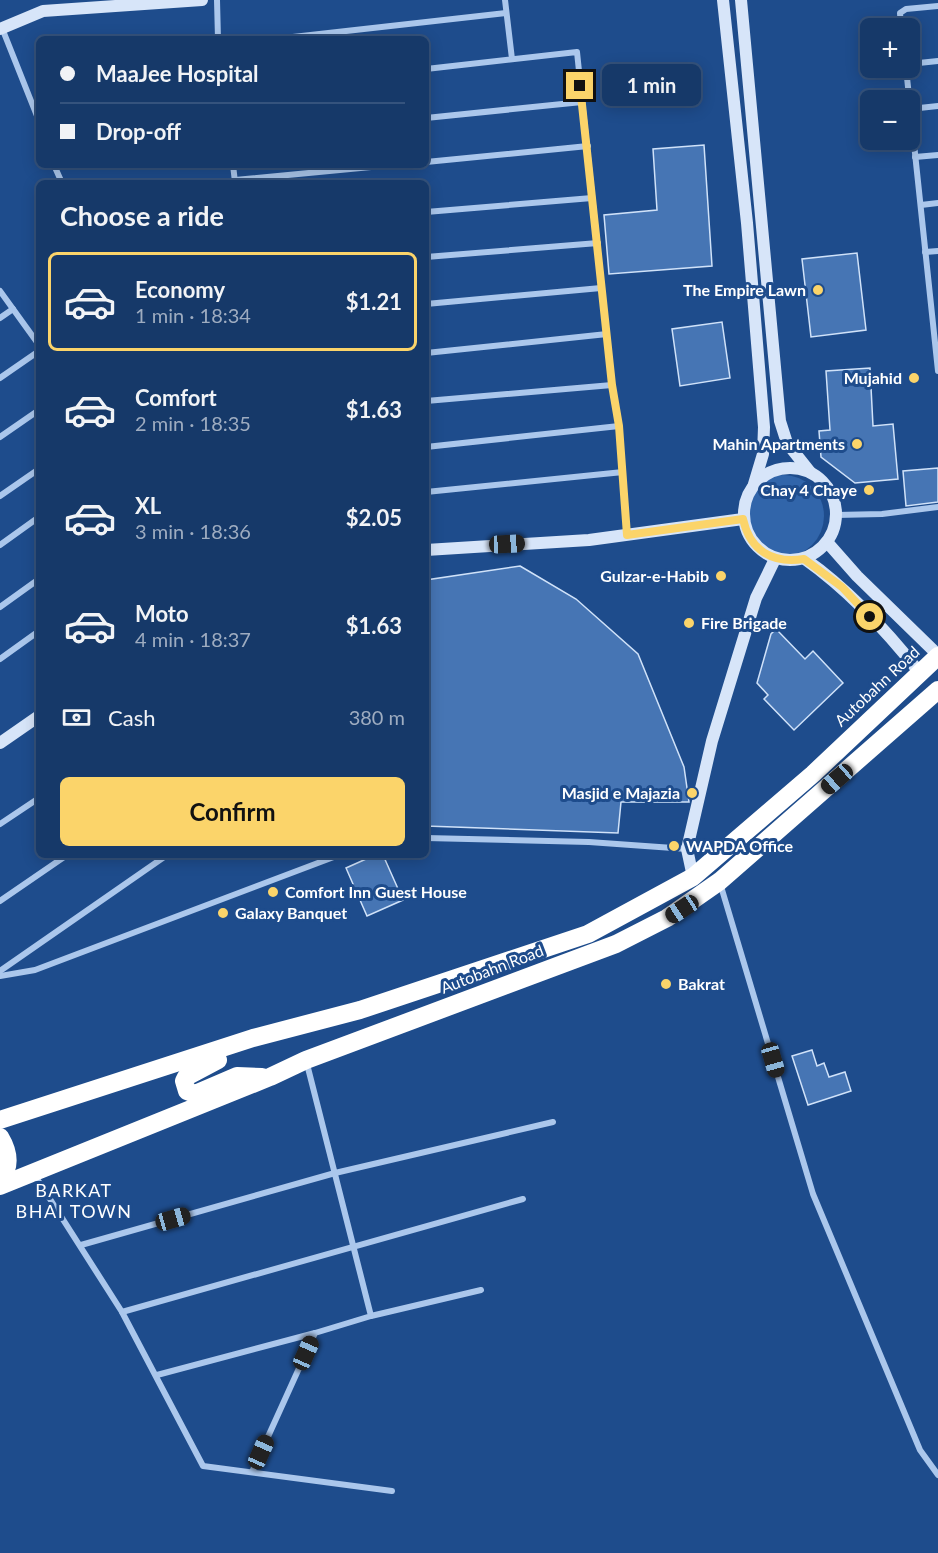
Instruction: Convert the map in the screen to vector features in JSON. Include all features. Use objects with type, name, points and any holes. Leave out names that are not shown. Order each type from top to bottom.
[{"type":"highway","name":"Autobahn Road","points":[[0,1120],[253,1038],[360,1010],[588,934],[693,877],[813,774],[938,656]]},
{"type":"highway","name":"Autobahn Road","points":[[0,1186],[270,1077],[306,1060],[616,944],[667,918],[720,881],[938,690]]},
{"type":"highway","points":[[253,1038],[229,1056],[192,1072],[184,1081],[188,1091],[195,1094],[237,1076],[270,1077]]},
{"type":"highway","points":[[0,1137],[8,1157],[7,1168],[0,1181]]},
{"type":"main road","points":[[1,28],[43,6],[202,0]]},
{"type":"main road","points":[[723,0],[747,223],[764,427],[763,454],[754,484]]},
{"type":"main road","points":[[741,0],[780,421],[787,443],[810,472],[830,490],[836,515],[827,542],[804,559],[789,561],[775,559],[753,544],[743,519],[747,494],[754,484],[766,474],[780,468],[796,468],[810,472]]},
{"type":"main road","points":[[429,550],[627,535],[743,519]]},
{"type":"main road","points":[[827,542],[857,576],[938,656]]},
{"type":"main road","points":[[693,877],[687,849],[716,730],[756,598],[775,559]]},
{"type":"main road","points":[[804,559],[842,587],[899,647],[920,673]]},
{"type":"main road","points":[[0,743],[36,718]]},
{"type":"street","points":[[217,0],[218,36]]},
{"type":"street","points":[[505,0],[512,59]]},
{"type":"street","points":[[899,18],[900,13],[906,9],[938,6]]},
{"type":"street","points":[[302,36],[506,13]]},
{"type":"street","points":[[1,28],[36,114]]},
{"type":"street","points":[[429,69],[577,52],[606,334],[619,426],[627,535]]},
{"type":"street","points":[[920,63],[938,61]]},
{"type":"street","points":[[429,118],[582,102]]},
{"type":"street","points":[[920,108],[938,106]]},
{"type":"street","points":[[429,162],[588,146]]},
{"type":"street","points":[[914,150],[938,372]]},
{"type":"street","points":[[915,157],[938,155]]},
{"type":"street","points":[[245,180],[363,168]]},
{"type":"street","points":[[429,212],[592,198]]},
{"type":"street","points":[[921,205],[938,203]]},
{"type":"street","points":[[429,257],[598,243]]},
{"type":"street","points":[[925,252],[938,251]]},
{"type":"street","points":[[429,304],[601,288]]},
{"type":"street","points":[[0,291],[36,341]]},
{"type":"street","points":[[929,295],[938,294]]},
{"type":"street","points":[[0,318],[13,309]]},
{"type":"street","points":[[429,353],[606,334]]},
{"type":"street","points":[[0,378],[36,353]]},
{"type":"street","points":[[429,401],[612,385]]},
{"type":"street","points":[[0,437],[36,412]]},
{"type":"street","points":[[429,447],[619,426]]},
{"type":"street","points":[[0,496],[36,471]]},
{"type":"street","points":[[429,492],[623,472]]},
{"type":"street","points":[[836,515],[882,514],[938,507]]},
{"type":"street","points":[[0,545],[36,519]]},
{"type":"street","points":[[0,607],[36,581]]},
{"type":"street","points":[[0,659],[36,634]]},
{"type":"street","points":[[0,824],[36,800]]},
{"type":"street","points":[[429,838],[578,842],[687,849]]},
{"type":"street","points":[[0,902],[63,858]]},
{"type":"street","points":[[0,971],[163,858]]},
{"type":"street","points":[[0,976],[35,970],[331,858]]},
{"type":"street","points":[[720,881],[813,1194],[920,1450],[938,1475]]},
{"type":"street","points":[[306,1060],[371,1316]]},
{"type":"street","points":[[81,1245],[335,1173],[553,1122]]},
{"type":"street","points":[[34,1174],[122,1312],[203,1466],[392,1491]]},
{"type":"street","points":[[122,1312],[523,1199]]},
{"type":"street","points":[[157,1375],[371,1316],[481,1290]]},
{"type":"street","points":[[252,1472],[315,1333]]},
{"type":"shaded area","points":[[783,475],[799,479],[812,487],[820,500],[824,516],[820,532],[812,545],[799,553],[783,557],[767,553],[754,545],[746,532],[742,516],[746,500],[754,487],[767,479]]},
{"type":"building","points":[[704,145],[712,266],[609,274],[604,215],[657,210],[653,149]]},
{"type":"building","points":[[857,253],[866,330],[811,337],[802,259]]},
{"type":"building","points":[[722,322],[730,378],[680,386],[672,329]]},
{"type":"building","points":[[870,368],[873,426],[893,424],[898,479],[855,483],[821,457],[819,431],[830,430],[826,371]]},
{"type":"building","points":[[938,468],[938,502],[906,506],[903,471]]},
{"type":"building","points":[[520,566],[576,599],[638,654],[684,767],[689,802],[621,802],[618,833],[429,826],[429,580]]},
{"type":"building","points":[[776,629],[805,659],[813,651],[843,683],[794,730],[764,699],[768,695],[757,683],[771,634]]},
{"type":"building","points":[[368,858],[384,858],[403,900],[367,916],[346,868]]},
{"type":"building","points":[[812,1050],[817,1066],[824,1063],[829,1077],[845,1072],[851,1091],[808,1105],[792,1056]]},
{"type":"place","name":"The Empire Lawn","points":[[818,290]]},
{"type":"place","name":"Mujahid","points":[[914,378]]},
{"type":"place","name":"Mahin Apartments","points":[[857,444]]},
{"type":"place","name":"Chay 4 Chaye","points":[[869,490]]},
{"type":"place","name":"Gulzar-e-Habib","points":[[721,576]]},
{"type":"place","name":"Fire Brigade","points":[[689,623]]},
{"type":"place","name":"Masjid e Majazia","points":[[692,793]]},
{"type":"place","name":"WAPDA Office","points":[[674,846]]},
{"type":"place","name":"Comfort Inn Guest House","points":[[273,892]]},
{"type":"place","name":"Galaxy Banquet","points":[[223,913]]},
{"type":"place","name":"Bakrat","points":[[666,984]]},
{"type":"district","name":"BARKAT BHAI TOWN","points":[[74,1201]]},
{"type":"route","points":[[580,86],[612,385],[619,426],[627,535],[743,519],[746,532],[753,544],[763,553],[775,559],[789,561],[804,559],[842,587],[870,617]]}]
